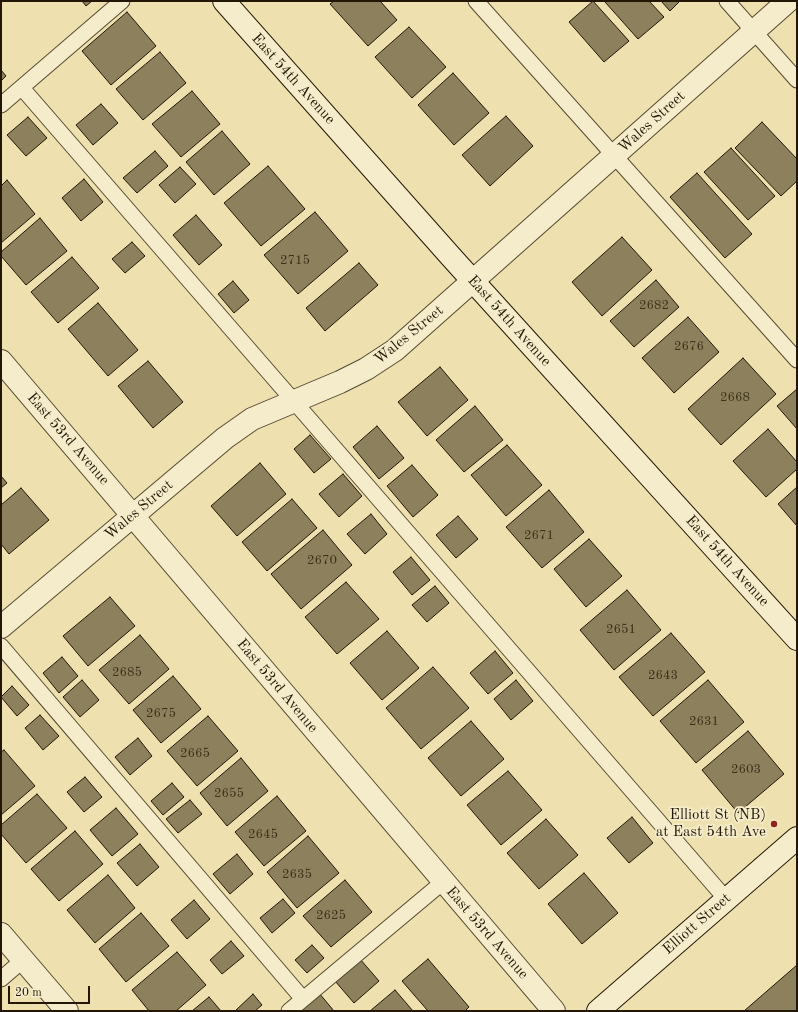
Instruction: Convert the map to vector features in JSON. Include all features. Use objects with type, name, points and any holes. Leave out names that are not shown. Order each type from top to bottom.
[{"type":"street","name":"East 54th Avenue","points":[[224,1],[473,281],[797,639]]},
{"type":"street","name":"Wales Street","points":[[1,627],[225,438],[252,418],[366,369],[390,354],[788,1]]},
{"type":"street","name":"East 53rd Avenue","points":[[1,361],[554,1011]]},
{"type":"street","name":"Elliott Street","points":[[598,1011],[797,838]]},
{"type":"street","points":[[1,934],[67,1011]]},
{"type":"lane","points":[[1,105],[122,1]]},
{"type":"lane","points":[[727,1],[797,80]]},
{"type":"lane","points":[[479,2],[797,360]]},
{"type":"lane","points":[[22,88],[726,899]]},
{"type":"lane","points":[[1,646],[304,999]]},
{"type":"lane","points":[[289,1011],[443,882]]},
{"type":"lane","points":[[1,979],[23,960]]},
{"type":"building","points":[[82,1],[92,1],[86,6]]},
{"type":"building","points":[[334,1],[380,1],[397,20],[368,46],[330,4]]},
{"type":"building","points":[[593,1],[629,41],[604,62],[569,22]]},
{"type":"building","points":[[649,1],[664,17],[638,39],[605,2]]},
{"type":"building","points":[[661,1],[680,1],[670,11]]},
{"type":"building","points":[[127,12],[156,46],[111,85],[82,51]]},
{"type":"building","points":[[409,27],[446,67],[412,98],[375,57]]},
{"type":"building","points":[[160,52],[186,83],[143,120],[116,89]]},
{"type":"building","points":[[1,70],[6,76],[1,81]]},
{"type":"building","points":[[453,73],[489,113],[454,145],[418,105]]},
{"type":"building","points":[[192,91],[220,124],[181,157],[152,124]]},
{"type":"building","points":[[101,104],[118,123],[93,145],[76,125]]},
{"type":"building","points":[[506,116],[533,146],[490,186],[462,155]]},
{"type":"building","points":[[28,117],[47,138],[26,156],[7,135]]},
{"type":"building","points":[[762,122],[797,159],[797,181],[781,196],[735,148]]},
{"type":"building","points":[[222,131],[250,164],[214,195],[186,162]]},
{"type":"building","points":[[731,148],[775,196],[748,220],[704,172]]},
{"type":"building","points":[[155,151],[168,166],[137,193],[123,178]]},
{"type":"building","points":[[268,166],[305,209],[261,246],[224,203]]},
{"type":"building","points":[[180,167],[196,184],[175,203],[159,185]]},
{"type":"building","points":[[697,173],[752,234],[725,258],[670,197]]},
{"type":"building","points":[[84,179],[103,202],[81,221],[62,198]]},
{"type":"building","points":[[7,180],[35,214],[1,243],[1,186]]},
{"type":"building","points":[[315,212],[348,251],[298,294],[264,255]]},
{"type":"building","points":[[196,215],[222,245],[199,265],[173,235]]},
{"type":"building","points":[[40,218],[67,251],[26,285],[1,256],[1,252]]},
{"type":"building","points":[[622,237],[652,270],[602,316],[572,282]]},
{"type":"building","points":[[132,242],[145,256],[125,273],[112,259]]},
{"type":"building","points":[[72,257],[99,288],[58,323],[31,292]]},
{"type":"building","points":[[359,263],[378,285],[325,331],[306,308]]},
{"type":"building","points":[[656,280],[679,307],[634,347],[610,321]]},
{"type":"building","points":[[233,281],[249,300],[234,313],[218,294]]},
{"type":"building","points":[[98,303],[138,350],[108,376],[68,329]]},
{"type":"building","points":[[688,317],[719,352],[674,393],[642,358]]},
{"type":"building","points":[[743,358],[776,394],[721,445],[688,409]]},
{"type":"building","points":[[148,361],[183,402],[153,428],[118,386]]},
{"type":"building","points":[[440,367],[468,400],[427,436],[398,402]]},
{"type":"building","points":[[797,389],[797,429],[777,406]]},
{"type":"building","points":[[475,406],[503,440],[464,472],[436,440]]},
{"type":"building","points":[[377,426],[404,458],[379,479],[353,447]]},
{"type":"building","points":[[768,429],[797,462],[797,469],[766,497],[733,461]]},
{"type":"building","points":[[310,435],[331,459],[314,473],[294,449]]},
{"type":"building","points":[[507,445],[542,485],[506,516],[471,475]]},
{"type":"building","points":[[260,463],[286,494],[237,536],[211,506]]},
{"type":"building","points":[[412,465],[438,495],[413,517],[387,486]]},
{"type":"building","points":[[343,474],[362,496],[339,517],[319,494]]},
{"type":"building","points":[[1,476],[7,483],[1,488]]},
{"type":"building","points":[[797,487],[797,526],[778,504]]},
{"type":"building","points":[[21,488],[49,520],[9,554],[1,544],[1,505]]},
{"type":"building","points":[[549,490],[584,532],[542,568],[506,527]]},
{"type":"building","points":[[292,499],[317,528],[267,571],[242,542]]},
{"type":"building","points":[[371,514],[387,534],[365,554],[347,534]]},
{"type":"building","points":[[458,516],[478,539],[456,558],[436,535]]},
{"type":"building","points":[[323,530],[352,565],[301,609],[271,574]]},
{"type":"building","points":[[589,539],[622,576],[586,607],[554,569]]},
{"type":"building","points":[[411,557],[430,580],[412,595],[393,572]]},
{"type":"building","points":[[346,582],[379,619],[337,654],[305,617]]},
{"type":"building","points":[[435,586],[449,603],[427,622],[412,605]]},
{"type":"building","points":[[627,590],[661,630],[614,670],[580,630]]},
{"type":"building","points":[[110,597],[135,626],[88,666],[63,636]]},
{"type":"building","points":[[387,631],[419,668],[382,700],[350,663]]},
{"type":"building","points":[[671,633],[705,672],[653,716],[619,677]]},
{"type":"building","points":[[140,635],[169,669],[129,704],[99,670]]},
{"type":"building","points":[[495,651],[513,673],[488,694],[470,673]]},
{"type":"building","points":[[62,657],[78,676],[59,693],[43,673]]},
{"type":"building","points":[[433,667],[469,708],[421,749],[386,708]]},
{"type":"building","points":[[173,676],[201,709],[161,743],[133,710]]},
{"type":"building","points":[[82,680],[99,700],[80,717],[63,697]]},
{"type":"building","points":[[516,680],[533,701],[511,720],[494,699]]},
{"type":"building","points":[[708,680],[744,722],[696,763],[660,721]]},
{"type":"building","points":[[12,686],[29,705],[17,716],[1,697]]},
{"type":"building","points":[[40,715],[59,736],[43,750],[25,728]]},
{"type":"building","points":[[208,716],[238,751],[197,786],[167,751]]},
{"type":"building","points":[[471,721],[504,759],[461,796],[428,758]]},
{"type":"building","points":[[748,731],[784,774],[738,813],[702,770]]},
{"type":"building","points":[[138,738],[152,756],[130,775],[115,757]]},
{"type":"building","points":[[4,750],[35,786],[1,815],[1,752]]},
{"type":"building","points":[[241,758],[268,791],[227,826],[200,793]]},
{"type":"building","points":[[508,771],[542,810],[501,845],[467,805]]},
{"type":"building","points":[[85,777],[102,797],[84,812],[67,792]]},
{"type":"building","points":[[172,783],[184,797],[163,815],[151,801]]},
{"type":"building","points":[[37,794],[67,828],[26,863],[1,834],[1,825]]},
{"type":"building","points":[[277,796],[306,831],[264,866],[235,832]]},
{"type":"building","points":[[190,800],[202,814],[178,833],[166,819]]},
{"type":"building","points":[[116,808],[138,834],[112,856],[90,830]]},
{"type":"building","points":[[632,817],[653,843],[629,863],[607,838]]},
{"type":"building","points":[[546,819],[578,855],[539,889],[507,853]]},
{"type":"building","points":[[75,831],[103,864],[59,901],[31,869]]},
{"type":"building","points":[[308,836],[339,873],[297,908],[267,872]]},
{"type":"building","points":[[140,844],[159,867],[137,886],[117,863]]},
{"type":"building","points":[[237,854],[253,874],[230,894],[213,874]]},
{"type":"building","points":[[584,873],[618,913],[582,944],[548,904]]},
{"type":"building","points":[[108,875],[135,908],[95,943],[67,910]]},
{"type":"building","points":[[345,880],[372,912],[331,947],[303,916]]},
{"type":"building","points":[[283,899],[295,913],[272,933],[260,918]]},
{"type":"building","points":[[194,900],[210,919],[187,939],[171,920]]},
{"type":"building","points":[[141,913],[169,946],[126,982],[99,949]]},
{"type":"building","points":[[231,941],[244,956],[222,974],[210,960]]},
{"type":"building","points":[[312,945],[324,958],[307,973],[295,960]]},
{"type":"building","points":[[177,952],[206,985],[176,1011],[149,1011],[132,990]]},
{"type":"building","points":[[360,959],[379,981],[354,1003],[335,981]]},
{"type":"building","points":[[428,959],[469,1007],[465,1011],[428,1011],[402,981]]},
{"type":"building","points":[[797,965],[797,1011],[744,1011]]},
{"type":"building","points":[[395,990],[413,1011],[370,1011]]},
{"type":"building","points":[[319,993],[334,1011],[298,1011]]},
{"type":"building","points":[[253,994],[262,1005],[255,1011],[235,1011]]},
{"type":"building","points":[[209,997],[221,1011],[192,1011]]},
{"type":"place","name":"Elliott St (NB) at East 54th Ave","points":[[774,824]]}]
